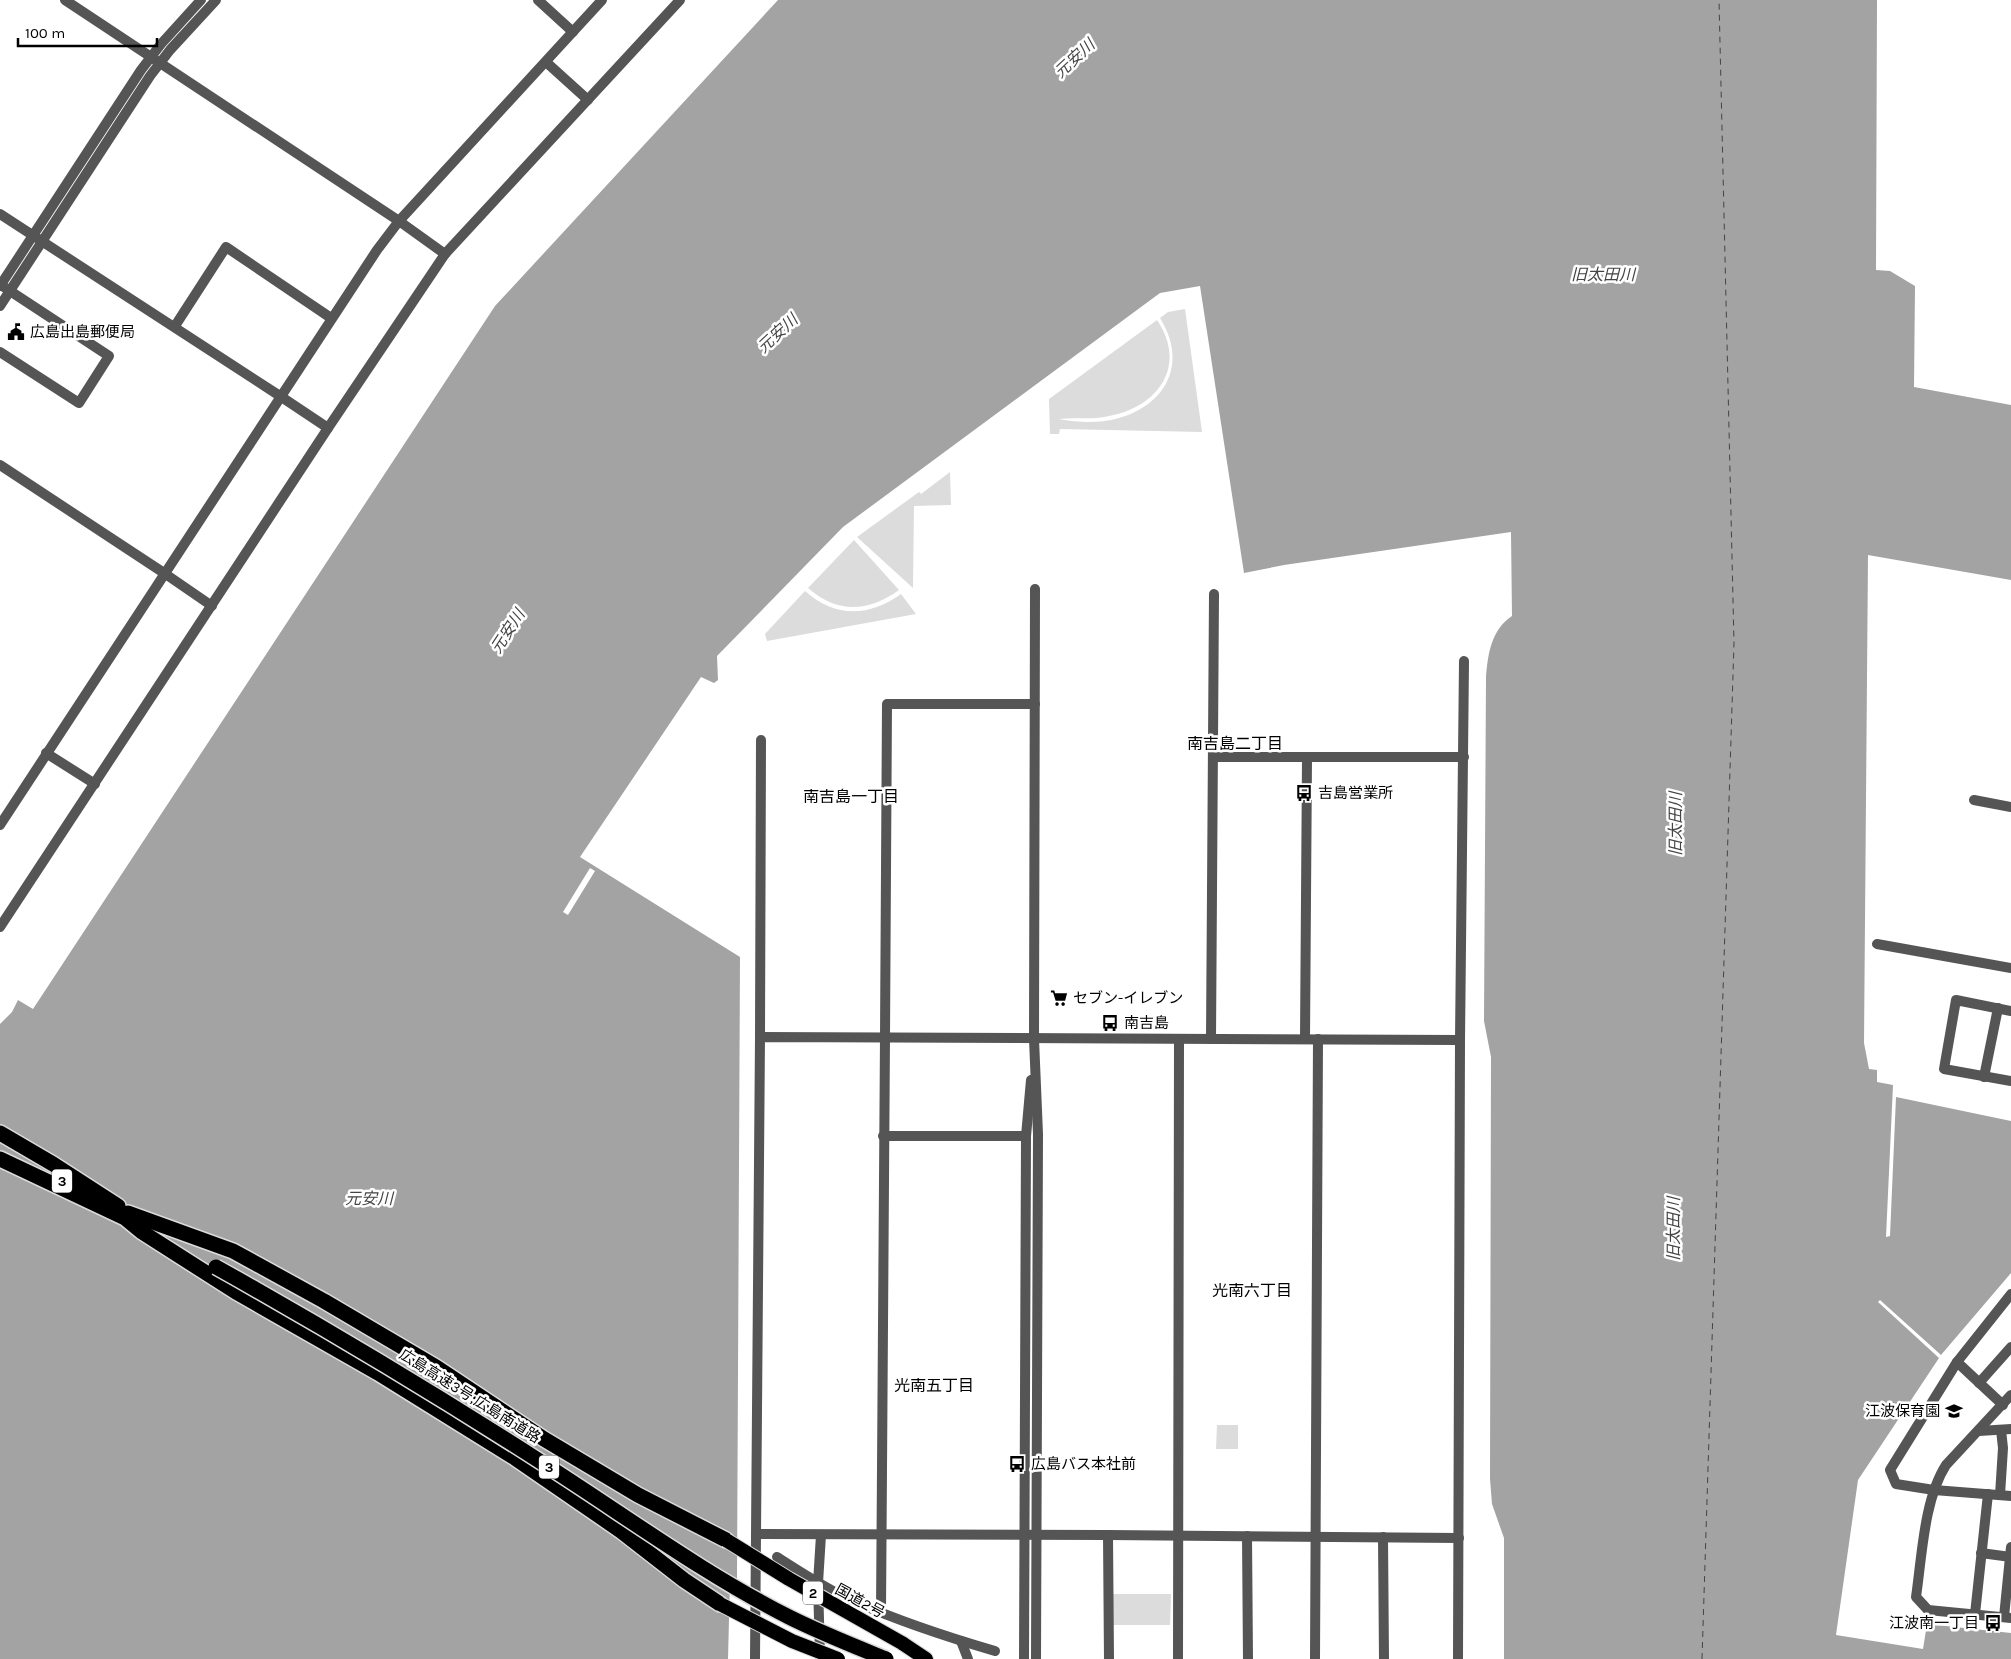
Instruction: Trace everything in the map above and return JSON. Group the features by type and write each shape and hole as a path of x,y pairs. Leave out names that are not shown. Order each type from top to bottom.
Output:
{"highway":[{"path":"0,1128 53,1164"},
{"name":"広島高速3号;広島南道路","path":"0,1133 53,1164 127,1216"},
{"name":"広島高速3号;広島南道路","path":"0,1142 330,1331 450,1404 744,1592 790,1617 886,1659"},
{"path":"0,1160 127,1216 233,1250 436,1367 544,1439 638,1495 726,1540"},
{"path":"127,1216 142,1232 236,1292 378,1373 515,1458 621,1531 684,1580 720,1604 792,1641 838,1659"},
{"name":"国道2号","path":"726,1540 926,1659"}],"street":[{"path":"65,0 446,254"},
{"path":"0,352 79,403 109,356 0,285 155,59 201,0"},
{"path":"0,306 155,59 216,0"},
{"path":"538,0 573,32"},
{"path":"0,824 377,250 399,221 602,0"},
{"path":"0,928 328,428 446,254 680,0"},
{"path":"546,62 588,100"},
{"path":"0,214 175,326 328,428"},
{"path":"175,326 226,248 331,318"},
{"path":"0,466 212,606"},
{"path":"1035,589 1034,1039 1038,1134 1036,1659"},
{"path":"1211,1039 1214,594"},
{"path":"1458,1659 1460,1040 1464,661"},
{"path":"881,1612 880,1535 887,704 1035,704"},
{"path":"755,1659 761,740"},
{"path":"46,753 94,784"},
{"path":"1213,757 1464,757"},
{"path":"1305,1039 1307,758"},
{"path":"1974,800 2011,807"},
{"path":"1877,944 2011,968"},
{"path":"2011,1011 1956,1000 1944,1069 2011,1082"},
{"path":"1984,1077 1998,1008"},
{"path":"760,1037 1460,1040"},
{"path":"1024,1659 1026,1136 1034,1039"},
{"path":"1178,1659 1180,1039"},
{"path":"1315,1659 1318,1039"},
{"path":"883,1136 1026,1136"},
{"path":"2011,1294 1957,1362 1890,1470 1896,1484 1934,1490 2011,1496"},
{"path":"1979,1383 2011,1347"},
{"path":"1957,1362 2003,1405"},
{"path":"1981,1553 2011,1553 2007,1618 1928,1610 1916,1597 1930,1507 1939,1476 1946,1465 2011,1395"},
{"path":"1979,1431 2006,1430 2000,1495"},
{"path":"1974,1614 1988,1494"},
{"path":"757,1534 1459,1538"},
{"path":"820,1535 818,1583 820,1659"},
{"path":"1108,1535 1109,1659"},
{"path":"1247,1536 1248,1659"},
{"path":"1383,1537 1384,1659"},
{"path":"776,1557 818,1583 853,1601 906,1623 995,1651"},
{"path":"961,1641 968,1659"}],"shaded area":[{"path":"1185,309 1202,432 1060,429 1059,434 1050,434 1049,399 1157,320 1166,337 1169,353 1168,368 1163,382 1154,394 1142,404 1109,416 1059,419 1086,422 1111,420 1131,414 1148,404 1161,392 1169,376 1173,359 1170,339 1160,318 1168,312"},
{"path":"950,472 951,505 914,506 913,588 857,537"},
{"path":"854,540 899,590 876,603 853,607 831,602 808,588"},
{"path":"805,591 816,600 828,606 852,611 877,607 901,594 916,614 767,641 765,634"},
{"path":"1217,1425 1238,1425 1238,1449 1216,1449"},
{"path":"1111,1594 1171,1594 1170,1625 1111,1625"}],"water":[{"path":"778,0 1877,0 1876,270 1890,271 1915,286 1914,387 2011,405 2011,580 1868,555 1864,1043 1869,1069 1877,1070 1877,1082 1893,1085 1886,1237 1890,1236 1896,1097 2011,1121 2011,1273 1941,1355 1880,1300 1878,1302 1939,1358 1858,1480 1836,1635 1923,1649 1927,1624 2011,1633 2011,1659 1504,1659 1504,1538 1492,1504 1490,1479 1491,1057 1484,1021 1486,677 1488,660 1495,635 1499,628 1512,616 1511,532 1284,565 1244,573 1200,286 1160,293 843,527 717,656 718,680 714,683 701,677 580,857 740,957 737,1579 730,1580 728,1659 0,1659 0,1024 12,1012 18,1000 33,1009 495,306"}],"pier":[{"path":"590,868 595,871 568,915 563,912"}],"ferry route":[{"path":"1702,1659 1734,643 1719,0"}],"place":[{"name":"広島出島郵便局","path":"16,332"},
{"name":"吉島営業所","path":"1304,793"},
{"name":"セブン-イレブン","path":"1059,998"},
{"name":"南吉島","path":"1110,1023"},
{"name":"江波保育園","path":"1954,1411"},
{"name":"広島バス本社前","path":"1017,1464"},
{"name":"江波南一丁目","path":"1993,1623"}],"district":[{"name":"南吉島二丁目","path":"1235,743"},
{"name":"南吉島一丁目","path":"851,796"},
{"name":"光南六丁目","path":"1252,1290"},
{"name":"光南五丁目","path":"934,1385"}],"water label":[{"name":"元安川","path":"1074,58"},
{"name":"旧太田川","path":"1603,274"},
{"name":"元安川","path":"777,333"},
{"name":"元安川","path":"507,631"},
{"name":"旧太田川","path":"1675,824"},
{"name":"元安川","path":"369,1198"},
{"name":"旧太田川","path":"1673,1229"}]}
